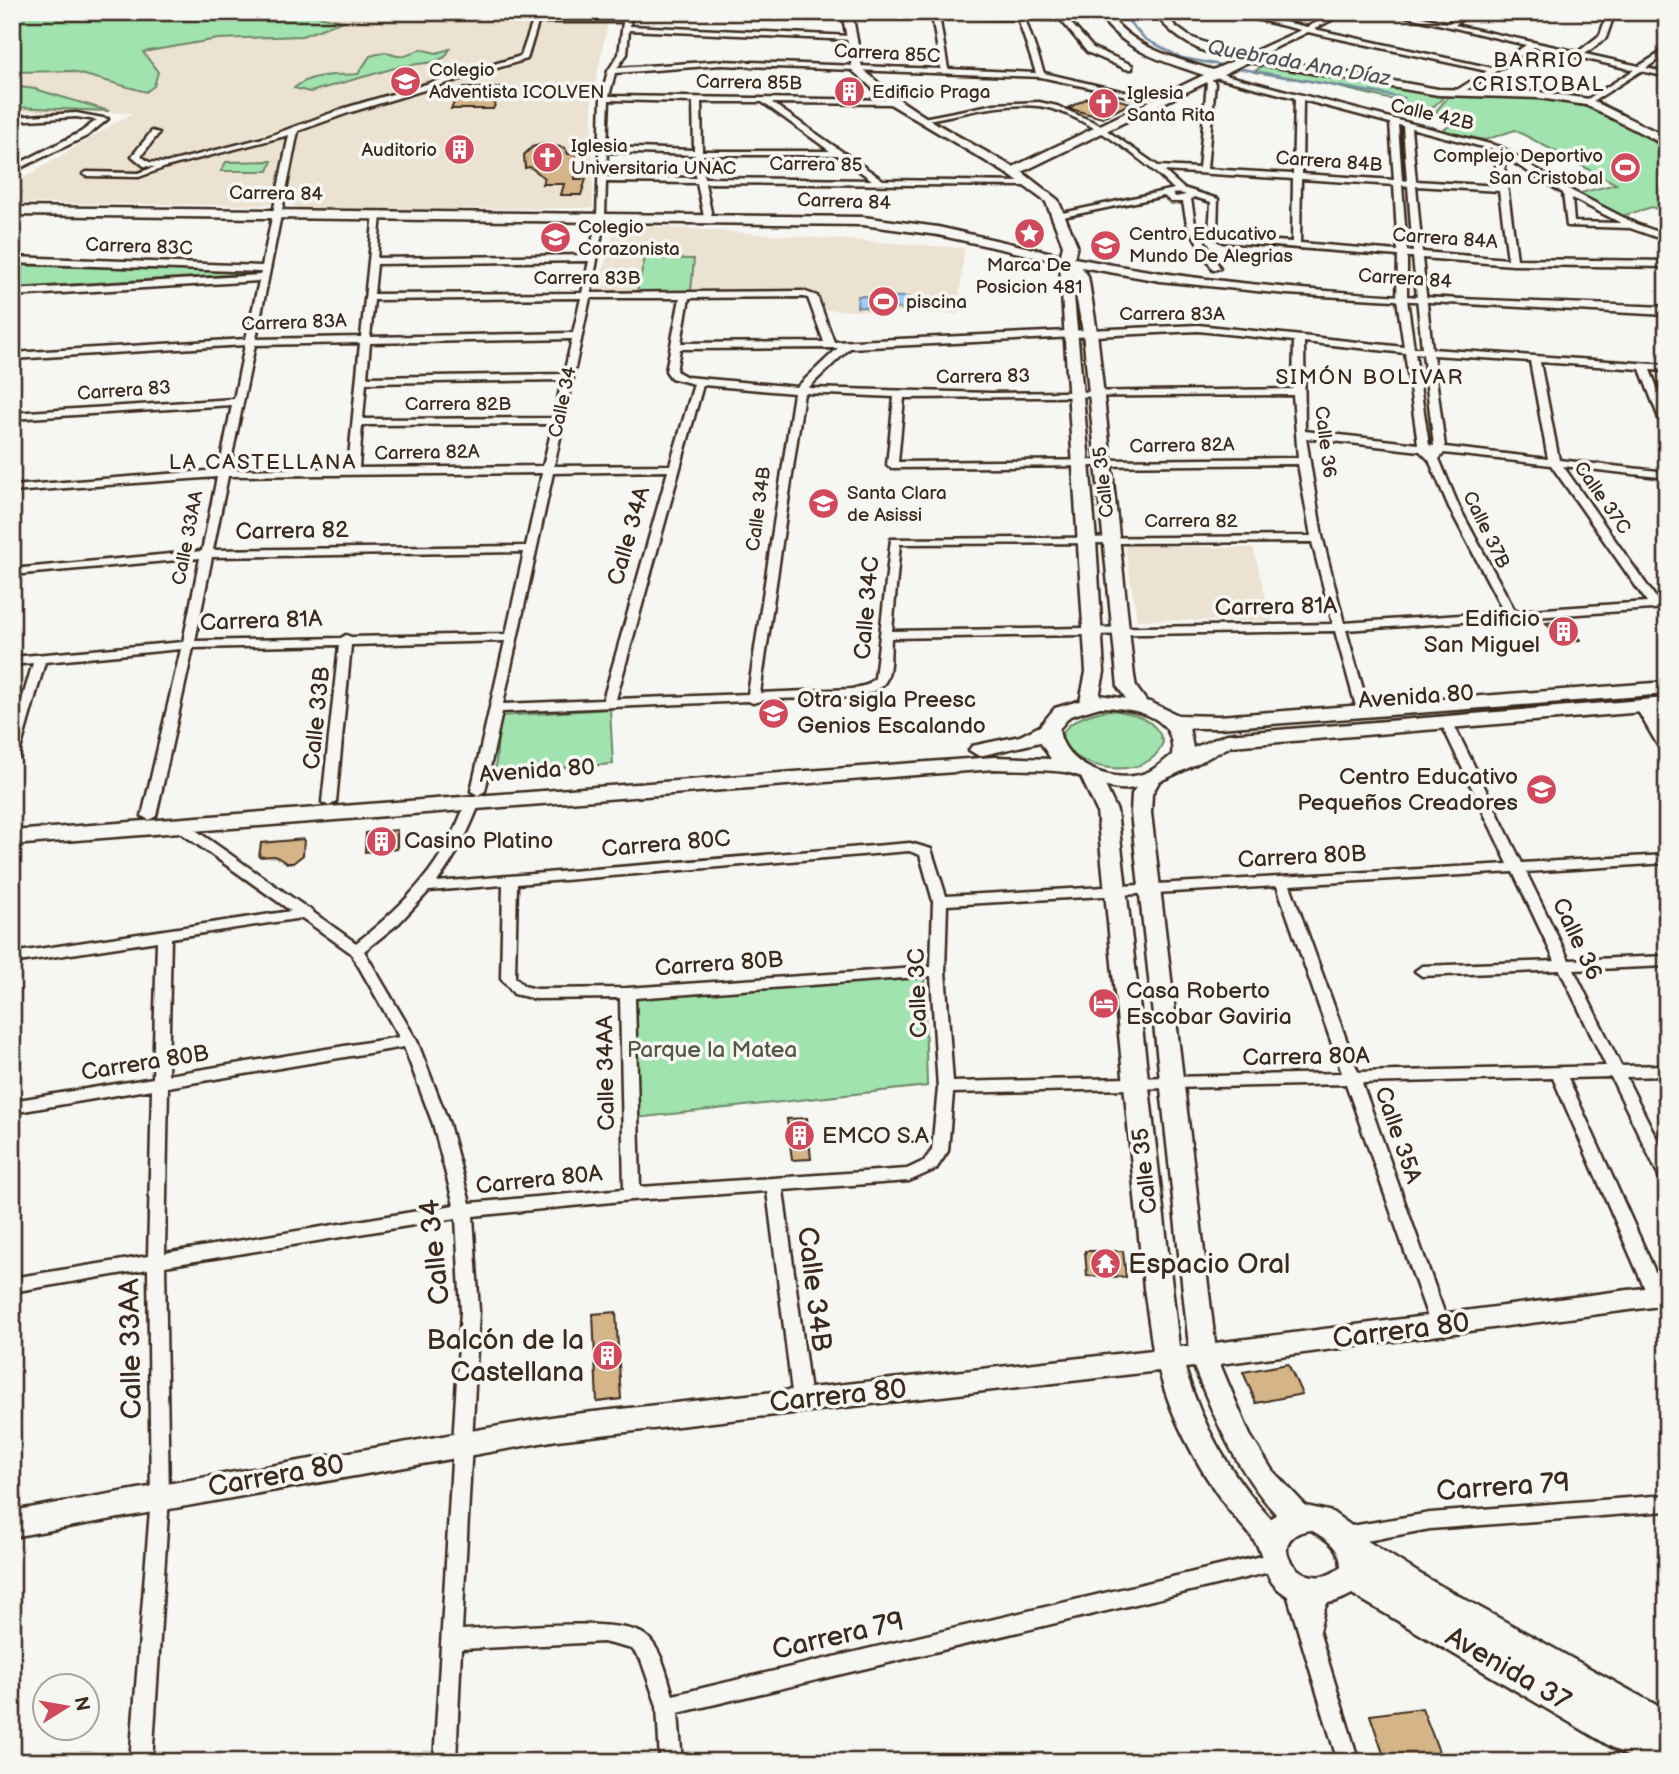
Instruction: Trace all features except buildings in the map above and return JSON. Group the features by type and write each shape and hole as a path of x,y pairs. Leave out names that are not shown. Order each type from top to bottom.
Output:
{"main road":[{"name":"Avenida 80","path":"1173,721 1219,722 1667,688"},
{"path":"1113,701 1140,705 1173,721 1184,737 1185,747 1176,765 1152,778 1132,781 1091,777 1066,766 1054,754 1048,741 1049,729 1057,717 1071,708 1089,702 1113,701"},
{"name":"Avenida 80","path":"1176,765 1227,740 1667,704"},
{"name":"Avenida 80","path":"12,838 179,825 991,749 1026,741 1049,729"},
{"name":"Avenida 80","path":"12,827 329,802 475,796 994,763 1066,766"}],"street":[{"path":"847,12 857,69"},
{"path":"893,12 1020,14 1063,18 1104,16 1119,35 1137,46 1213,74"},
{"path":"1159,12 1171,28 1186,39 1240,61 1438,92 1539,95 1589,102 1667,142"},
{"path":"1229,12 1492,70"},
{"path":"1013,172 1344,12"},
{"path":"1391,12 1667,75"},
{"path":"1450,25 1467,12"},
{"path":"1580,54 1603,36 1612,12"},
{"path":"935,13 945,73"},
{"path":"1020,14 1041,75"},
{"path":"1063,18 1090,50 1129,67"},
{"path":"87,174 139,175 153,172 166,165 270,139 348,110 524,57 535,22 627,20 852,38"},
{"name":"Calle 34","path":"445,1762 470,1311 464,1210 441,1124 409,1041 356,950 395,919 427,887 460,838 475,796 497,708 594,258 600,216 605,98 612,71 623,54 627,20"},
{"path":"1460,93 1532,44"},
{"path":"1589,102 1667,51"},
{"name":"Carrera 85C","path":"612,71 721,63 1041,75 1159,100"},
{"name":"Calle 35","path":"857,69 894,102 1030,184 1052,200 1061,216 1070,245 1065,271 1088,540 1095,672 1089,702"},
{"path":"1203,171 1213,74"},
{"name":"Calle 42B","path":"1213,74 1498,149 1567,192 1633,226 1667,238"},
{"name":"Carrera 85B","path":"605,98 894,102"},
{"path":"697,98 697,153 708,217"},
{"path":"1296,245 1299,98"},
{"path":"761,99 883,184"},
{"path":"922,119 1041,104 1057,108 1139,154 1189,197 1191,224 1216,268"},
{"path":"12,119 76,115 104,119 84,134 12,170"},
{"path":"1394,123 1402,299 1424,449"},
{"name":"Calle 37B","path":"1407,126 1437,455 1454,507 1511,614"},
{"name":"Calle 33AA","path":"149,816 188,645 294,131"},
{"path":"155,133 136,156 147,164 166,165"},
{"path":"270,139 292,145"},
{"path":"603,149 697,153 838,153"},
{"path":"1498,149 1513,262"},
{"name":"Carrera 84B","path":"1155,168 1502,189"},
{"name":"Carrera 85","path":"601,179 1030,184"},
{"path":"1061,216 1180,190"},
{"path":"1567,192 1570,223 1633,226"},
{"path":"1166,193 1174,200 1189,197"},
{"name":"Carrera 84A","path":"1189,197 1213,200 1216,204 1213,234 1221,239 1513,262 1667,264"},
{"name":"Carrera 84","path":"12,211 708,217 904,223 1161,278 1421,301 1667,312"},
{"path":"353,471 377,215"},
{"path":"374,261 594,258"},
{"name":"Carrera 83C","path":"12,260 264,273"},
{"name":"Calle 35","path":"1068,260 1081,276 1090,332 1101,464 1127,687 1140,705"},
{"path":"12,293 264,273"},
{"name":"Carrera 83B","path":"370,297 803,294 812,296 817,303 830,345"},
{"path":"675,346 685,295"},
{"name":"Carrera 83A","path":"675,346 847,345 1090,332 1214,329 1299,341 1667,368"},
{"name":"Carrera 83A","path":"12,356 250,342 577,336"},
{"name":"Calle 36","path":"1299,341 1298,392 1304,461 1319,539 1363,710"},
{"path":"799,391 847,345"},
{"name":"Carrera 83","path":"675,346 671,373 678,378 799,391 899,396 1298,392"},
{"name":"Calle 37C","path":"1535,360 1554,461 1661,604"},
{"path":"1644,367 1667,426"},
{"path":"362,380 569,377"},
{"name":"Calle 34A","path":"608,704 699,382"},
{"name":"Calle 34B","path":"753,699 799,391"},
{"name":"Carrera 82A","path":"899,396 892,465 1304,461"},
{"name":"Carrera 83","path":"12,416 238,402"},
{"name":"Carrera 82B","path":"358,422 559,421"},
{"path":"1300,434 1424,449 1437,455 1554,461 1667,475"},
{"name":"Carrera 82A","path":"12,489 223,473 675,468"},
{"name":"Carrera 82","path":"895,541 1319,539"},
{"name":"Calle 34C","path":"753,699 852,693 871,688 881,679 895,541"},
{"name":"Carrera 82","path":"12,572 206,554 531,549"},
{"name":"Carrera 81A","path":"886,635 1340,627 1661,604"},
{"name":"Carrera 81A","path":"12,661 188,645 512,637"},
{"name":"Calle 33B","path":"329,802 346,639"},
{"path":"12,757 40,659"},
{"path":"497,708 753,699"},
{"path":"1644,706 1667,745"},
{"name":"Calle 36","path":"1446,721 1613,1072 1667,1176"},
{"name":"Calle 35","path":"1091,777 1107,811 1157,1288 1168,1359 1189,1413 1223,1477 1273,1551"},
{"name":"Calle 35","path":"1152,778 1142,794 1141,813 1203,1355 1216,1394 1238,1441 1262,1479 1299,1518"},
{"path":"179,825 356,950"},
{"name":"Carrera 80C","path":"427,887 910,847"},
{"name":"Calle 3C","path":"910,847 926,852 940,901 938,971 946,1088 940,1151"},
{"name":"Carrera 80B","path":"940,901 1667,859"},
{"name":"Carrera 80B","path":"510,880 508,978 519,990 536,994 627,993 938,971"},
{"name":"Calle 35A","path":"1282,881 1440,1326"},
{"path":"12,958 307,913"},
{"name":"Calle 33AA","path":"141,1762 160,1497 156,1261 164,935"},
{"path":"1422,971 1667,961"},
{"name":"Calle 34AA","path":"627,993 632,1194"},
{"name":"Carrera 80B","path":"12,1107 409,1041"},
{"name":"Carrera 80A","path":"946,1088 1667,1070"},
{"path":"1558,1073 1662,1296"},
{"name":"Carrera 80A","path":"12,1285 464,1210 632,1194 909,1175 930,1166 940,1151"},
{"name":"Calle 34B","path":"774,1184 802,1400"},
{"name":"Carrera 80","path":"12,1524 557,1428 1203,1355 1662,1296"},
{"name":"Carrera 79","path":"1349,1553 1430,1521 1667,1503"},
{"path":"1294,1584 1323,1591 1343,1584 1349,1553 1324,1521 1299,1518 1277,1529 1273,1551 1294,1584 1349,1762"},
{"name":"Carrera 79","path":"667,1706 1273,1551"},
{"name":"Avenida 37","path":"1349,1553 1420,1589 1667,1728"},
{"name":"Avenida 37","path":"1349,1553 1667,1762"},
{"path":"1308,1635 1314,1609 1323,1591"},
{"path":"452,1640 603,1633 627,1636 638,1641 649,1655 667,1706 670,1762"}],"shaded area":[{"path":"201,12 610,12 592,100 593,208 299,210 289,202 262,205 12,203 12,185 132,113 12,111 12,61"},
{"name":"Colegio Corazonista","path":"616,224 964,248 958,314 824,310 818,293 597,292"},
{"path":"1125,545 1253,548 1272,621 1137,620"}],"green space":[{"path":"12,12 298,12 343,21 302,36 218,39 143,52 158,72 154,86 146,92 70,71 12,72"},
{"path":"420,49 436,53 450,49 445,57 434,62 402,66 310,92 294,88 317,77 358,74 370,56 386,52 403,56"},
{"path":"1263,65 1445,96 1431,109 1321,83 1254,72"},
{"path":"12,86 35,89 109,111 12,107"},
{"name":"Complejo Deportivo San Cristobal","path":"1449,96 1549,100 1588,108 1622,121 1667,150 1667,213 1652,207 1619,217 1576,194 1616,184 1515,130 1485,140 1441,131 1455,123 1451,121 1455,119 1435,112"},
{"path":"272,161 268,171 221,171 226,162"},
{"path":"645,258 694,259 691,291 637,291"},
{"path":"12,265 240,272 245,274 12,288"},
{"path":"610,709 613,764 495,772 500,716"},
{"path":"1111,710 1143,718 1155,727 1163,742 1158,753 1138,766 1113,768 1089,763 1067,749 1063,740 1064,732 1070,725 1078,719"},
{"name":"Parque la Matea","path":"924,975 927,1086 636,1118 632,996"}],"water":[{"name":"piscina","path":"858,296 909,297 908,309 857,307"}],"waterway":[{"name":"Quebrada Ana Díaz","path":"1120,12 1145,39 1182,58 1404,98"}],"place":[{"name":"Colegio Adventista ICOLVEN","path":"406,81"},
{"name":"Edificio Praga","path":"849,92"},
{"name":"Iglesia Santa Rita","path":"1104,104"},
{"name":"Auditorio","path":"460,150"},
{"name":"Iglesia Universitaria UNAC","path":"548,157"},
{"name":"Complejo Deportivo San Cristobal","path":"1626,167"},
{"name":"Marca De Posicion 481","path":"1029,234"},
{"name":"Colegio Corazonista","path":"555,238"},
{"name":"Centro Educativo Mundo De Alegrias","path":"1106,245"},
{"name":"piscina","path":"883,302"},
{"name":"Santa Clara de Asissi","path":"824,504"},
{"name":"Edificio San Miguel","path":"1563,632"},
{"name":"Otra sigla Preesc Genios Escalando","path":"774,713"},
{"name":"Centro Educativo Pequeños Creadores","path":"1541,790"},
{"name":"Casino Platino","path":"381,841"},
{"name":"Casa Roberto Escobar Gaviria","path":"1103,1004"},
{"name":"EMCO S.A","path":"799,1136"},
{"name":"Espacio Oral","path":"1105,1264"},
{"name":"Balcón de la Castellana","path":"607,1356"}],"district":[{"name":"BARRIO CRISTOBAL","path":"1539,72"},
{"name":"SIMÓN BOLIVAR","path":"1370,377"},
{"name":"LA CASTELLANA","path":"263,462"}]}
